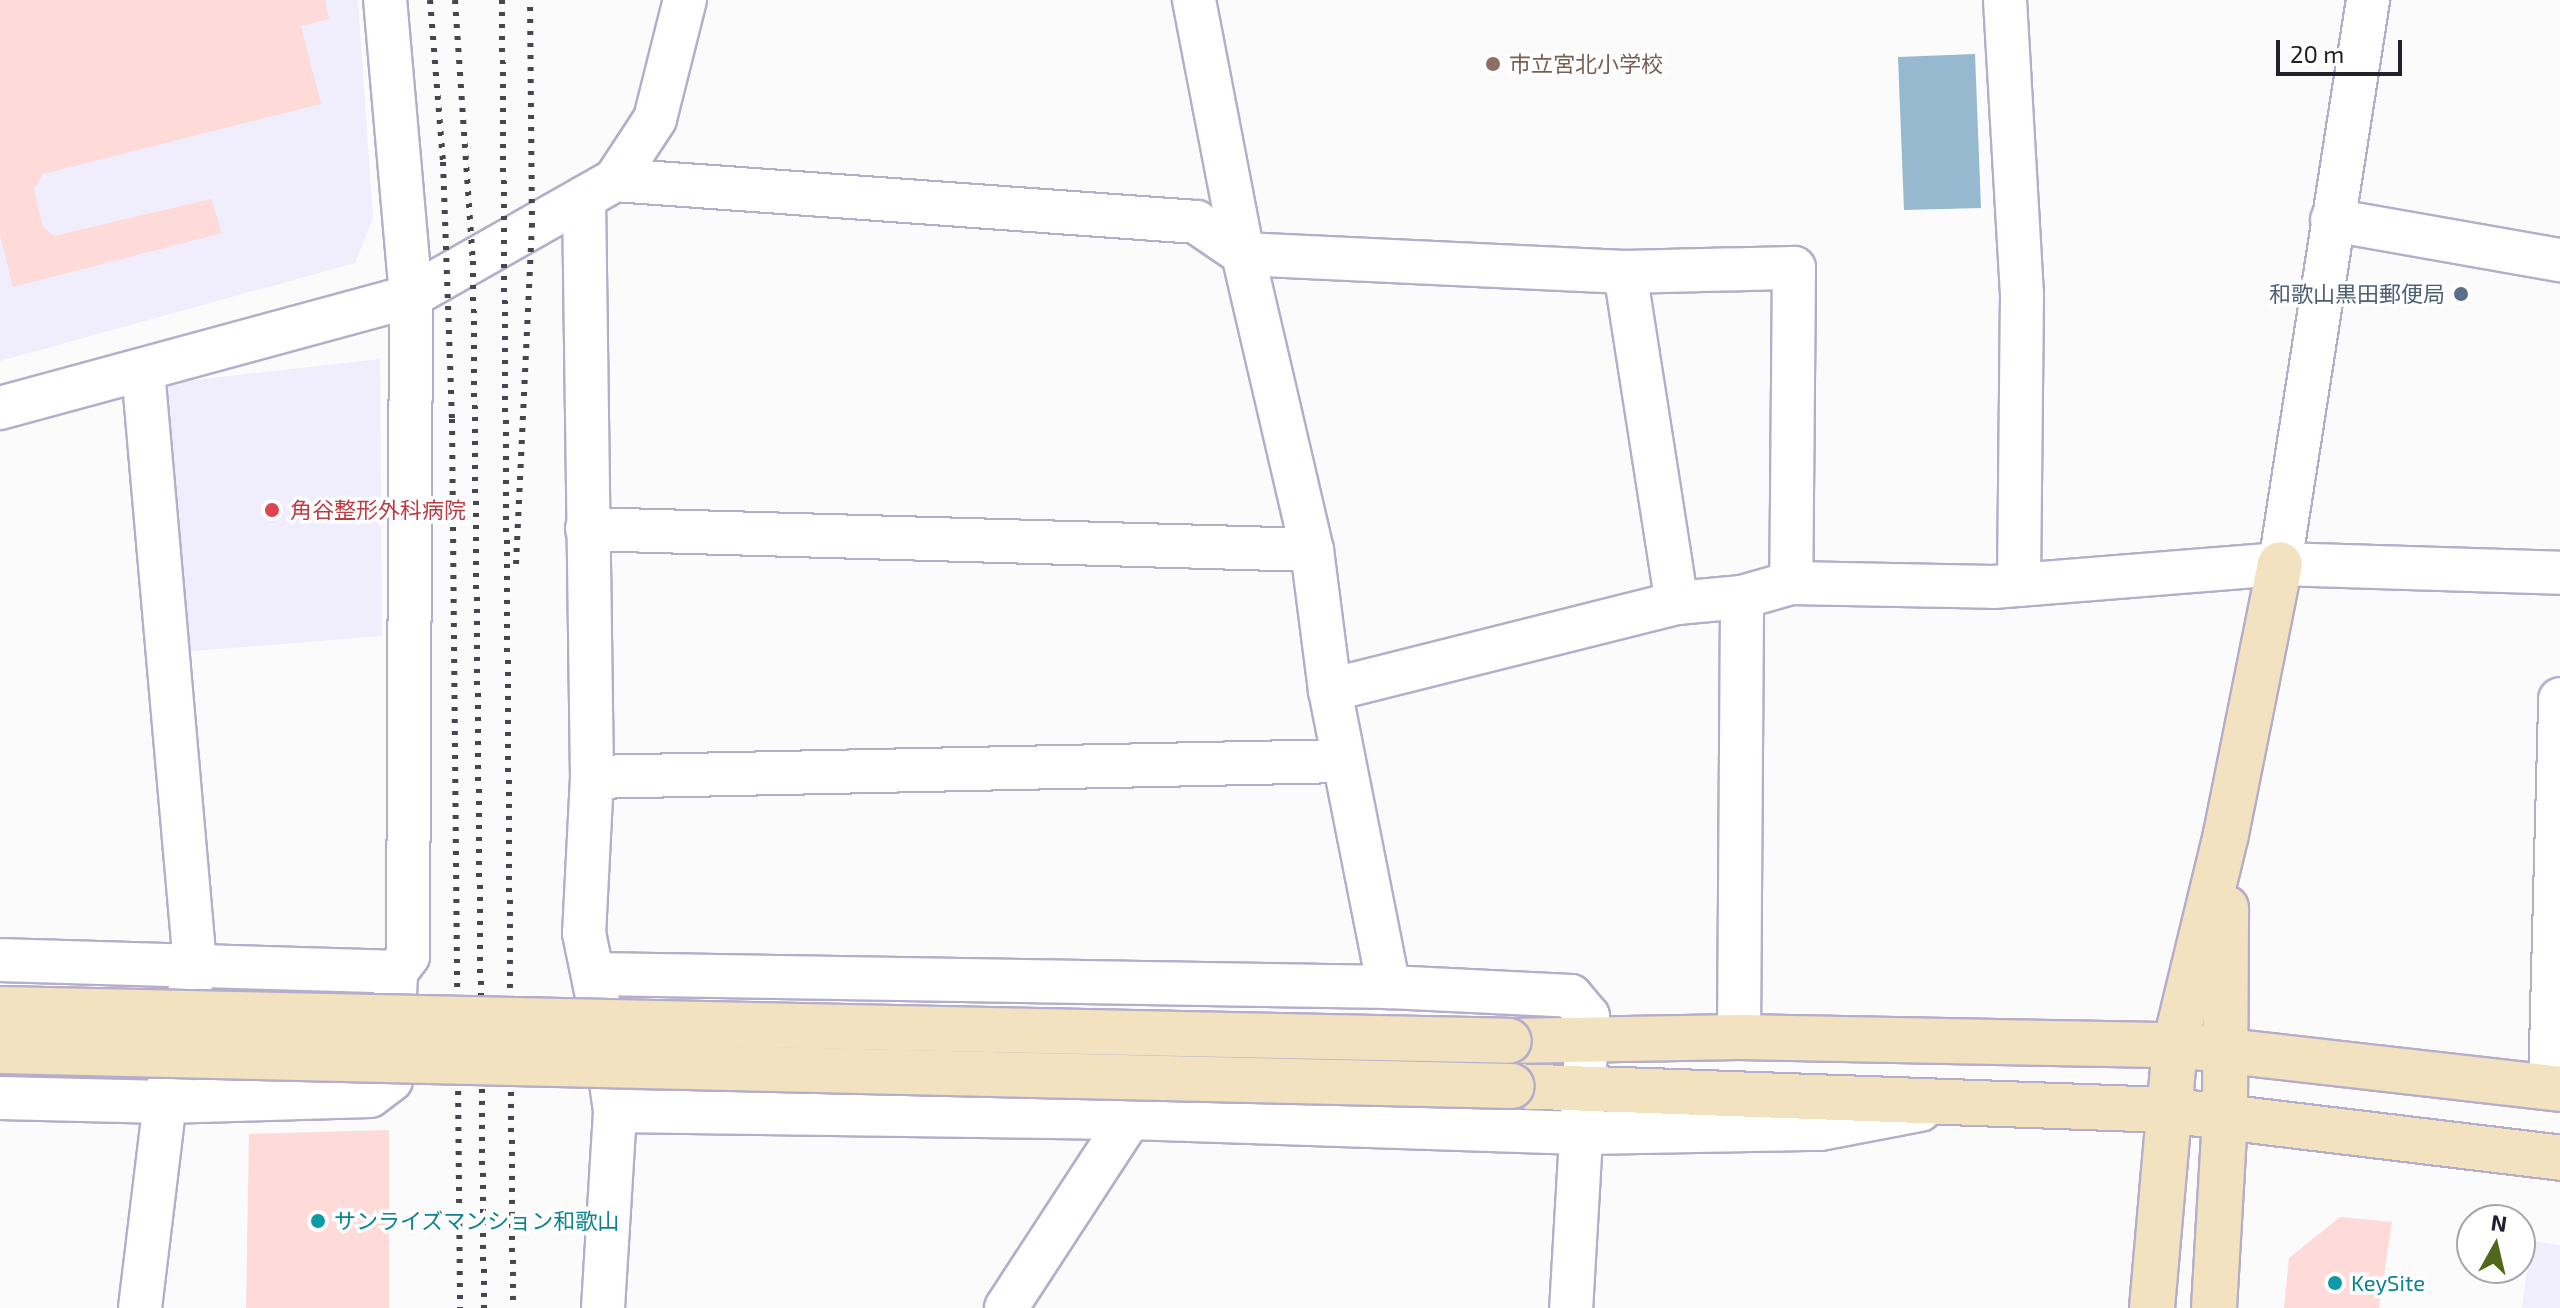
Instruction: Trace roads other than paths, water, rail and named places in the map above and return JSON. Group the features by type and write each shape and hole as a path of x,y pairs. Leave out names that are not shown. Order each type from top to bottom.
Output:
{"street":[{"path":"0,1098 165,1102 370,1096 391,1080 396,972 408,956 411,296 385,0"},
{"path":"0,408 411,296 600,189 655,119 685,0"},
{"path":"1194,0 1243,254 1312,550 1330,690 1389,987"},
{"path":"2005,0 2022,295 2019,585"},
{"path":"2152,1308 2166,1110 2175,1045 2226,834 2280,564 2368,0"},
{"path":"600,189 1196,222 1243,254 1625,272 1794,268 1791,583"},
{"path":"600,189 587,529 592,777 584,933 594,974 615,1111 603,1308"},
{"path":"2332,220 2560,260"},
{"path":"1625,272 1677,603"},
{"path":"140,1308 165,1102 195,965 143,371"},
{"path":"587,529 1312,550"},
{"path":"1330,690 1677,603 1742,597 1791,583 2019,585 2280,564 2560,573"},
{"path":"1739,1037 1742,597"},
{"path":"0,1009 1509,1041 1739,1037 2175,1045 2555,1089 2560,699"},
{"path":"592,777 1343,761"},
{"path":"2214,1308 2225,1115 2226,834"},
{"path":"0,960 396,972"},
{"path":"594,974 1389,987 1571,996 1588,1016 1571,1308"},
{"path":"0,1051 1512,1086 2166,1110 2560,1158"},
{"path":"615,1111 1130,1118 1580,1133 1821,1129 1950,1104"},
{"path":"1006,1308 1130,1118"}],"water":[{"path":"1975,54 1981,208 1904,210 1898,57"}],"railway":[{"path":"430,0 443,162 452,419 460,1308"},
{"path":"455,0 473,261 484,1308"},
{"path":"502,0 513,1308"},
{"path":"516,564 532,227 530,0"}],"place":[{"name":"市立宮北小学校","path":"1493,64"},
{"name":"和歌山黒田郵便局","path":"2461,294"},
{"name":"角谷整形外科病院","path":"272,510"},
{"name":"サンライズマンション和歌山","path":"318,1221"},
{"name":"KeySite","path":"2335,1283"}]}
